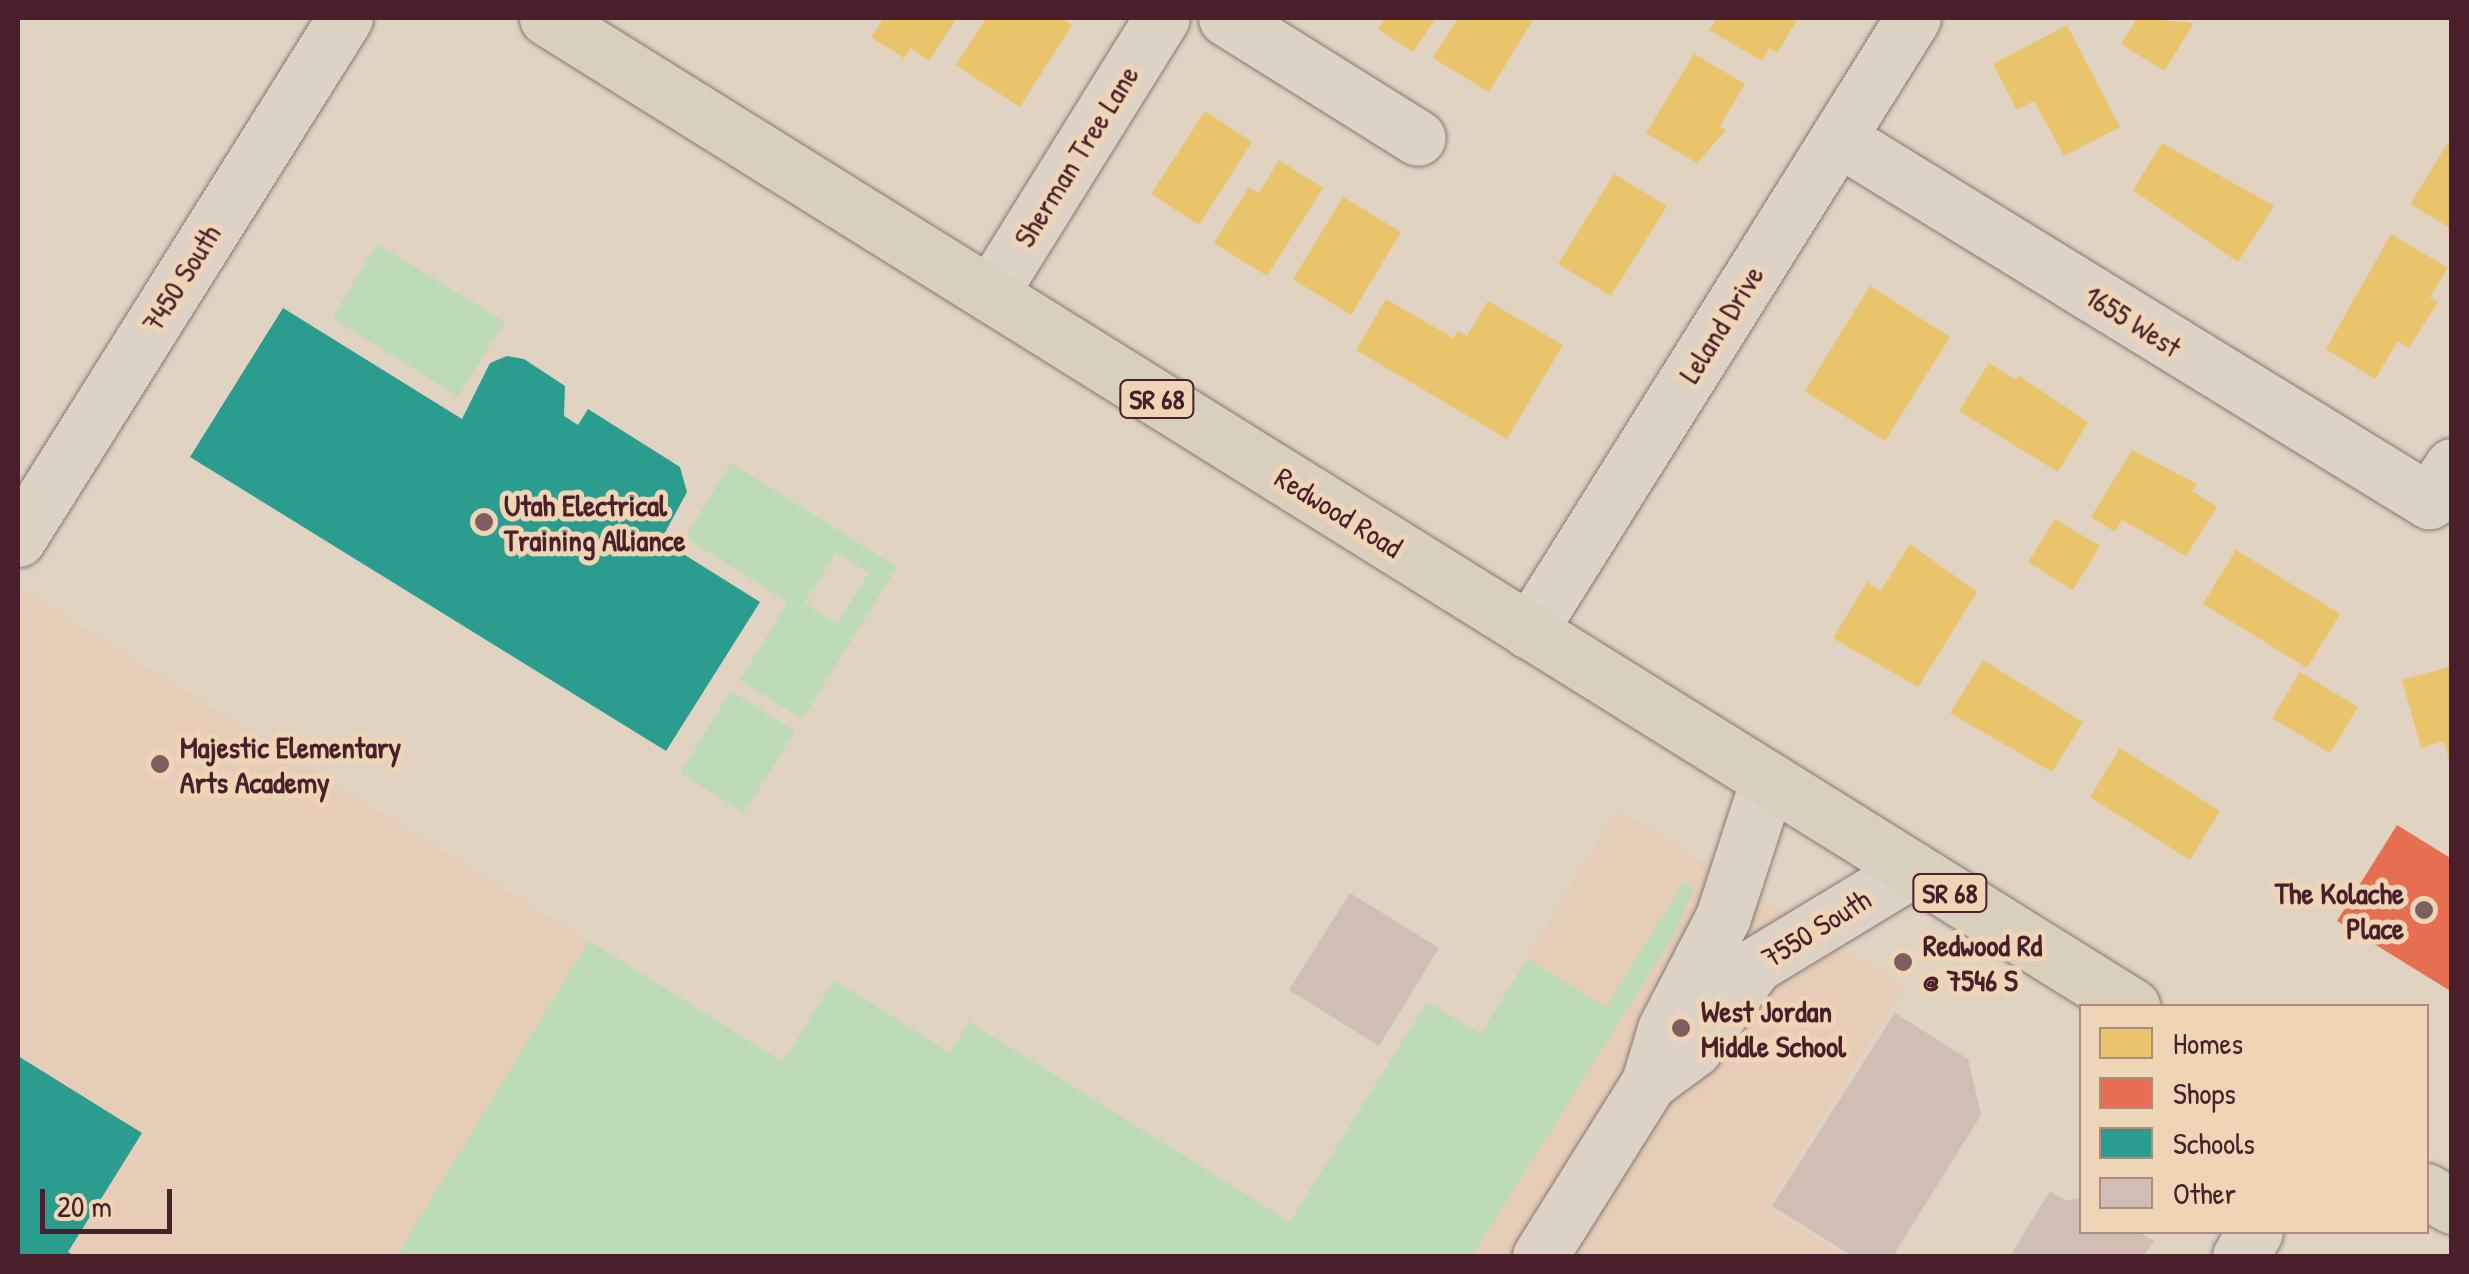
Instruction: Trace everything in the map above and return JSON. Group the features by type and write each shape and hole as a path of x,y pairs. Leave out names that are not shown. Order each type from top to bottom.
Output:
{"main road":[{"name":"Redwood Road","path":"547,18 2129,1004"},
{"path":"2429,1193 2452,1206"}],"street":[{"name":"7450 South","path":"18,538 345,18"},
{"name":"Sherman Tree Lane","path":"990,294 1162,18"},
{"path":"1226,18 1418,138"},
{"name":"Leland Drive","path":"1529,630 1913,18"},
{"name":"1655 West","path":"1838,138 2440,484"},
{"name":"7550 South","path":"1540,1256 1649,1082 1665,1029 1723,917 1768,780"},
{"name":"7550 South","path":"1649,1082 1694,1049 1755,964 1912,870"},
{"path":"2240,1256 2255,1234"}],"shaded area":[{"path":"18,587 782,1062 834,980 950,1053 969,1022 1290,1222 1427,1002 1481,1034 1617,809 1904,986 1766,1208 1845,1256 18,1256"}],"green space":[{"path":"377,244 505,322 458,396 332,318"},
{"path":"731,463 897,567 802,719 740,680 788,602 685,537","holes":["836,553 869,573 837,624 804,603"]},
{"path":"731,691 795,731 744,813 680,773"},
{"name":"West Jordan Middle School","path":"1684,881 1694,889 1674,935 1472,1256 396,1256 589,941 783,1062 834,980 950,1053 969,1022 1290,1222 1427,1002 1481,1034 1527,959 1606,1007"}],"building: Homes":[{"path":"884,18 957,18 929,61 911,48 904,58 871,37"},
{"path":"986,18 1061,18 1072,25 1020,107 956,65"},
{"path":"1386,18 1436,18 1413,52 1378,29"},
{"path":"1458,18 1534,18 1489,92 1433,58"},
{"path":"1717,18 1798,18 1777,53 1769,48 1762,61 1709,30"},
{"path":"2137,18 2194,23 2164,71 2121,44"},
{"path":"2067,25 2120,127 2064,156 2034,101 2017,110 1993,64"},
{"path":"1694,54 1745,84 1720,126 1726,130 1697,163 1646,133"},
{"path":"1205,111 1252,142 1199,225 1151,194"},
{"path":"2452,136 2452,229 2410,204"},
{"path":"2162,143 2274,206 2238,262 2133,190"},
{"path":"1279,160 1323,188 1267,276 1214,243 1249,187 1259,193"},
{"path":"1614,174 1667,206 1611,296 1558,264"},
{"path":"1343,197 1401,232 1351,315 1293,279"},
{"path":"2391,234 2448,268 2430,297 2438,302 2409,348 2398,341 2375,379 2326,349"},
{"path":"1870,286 1950,337 1885,441 1805,391"},
{"path":"1386,299 1453,338 1458,331 1467,336 1488,301 1563,345 1507,439 1356,350"},
{"path":"1989,363 2016,380 2018,375 2088,422 2058,472 1959,411"},
{"path":"2132,450 2197,484 2192,491 2217,507 2186,556 2122,520 2115,532 2091,517"},
{"path":"2055,519 2100,546 2073,590 2028,562"},
{"path":"1910,544 1977,592 1918,687 1833,638 1867,582 1881,591"},
{"path":"2236,550 2340,614 2307,668 2203,604"},
{"path":"1983,660 2083,722 2052,772 1950,713"},
{"path":"2452,666 2450,765 2444,741 2421,748 2402,680"},
{"path":"2300,672 2358,707 2330,753 2272,718"},
{"path":"2120,748 2220,811 2190,860 2090,797"}],"building: Shops":[{"path":"2397,825 2452,859 2452,992 2337,921"}],"building: Schools":[{"name":"Utah Electrical Training Alliance","path":"283,308 462,419 490,363 507,356 524,359 565,386 564,416 578,425 588,409 680,467 687,492 661,540 760,602 666,751 190,457"},
{"path":"18,1056 142,1133 68,1252 75,1256 18,1256"}],"building: Other":[{"path":"1350,893 1439,948 1379,1046 1289,990"},
{"path":"1895,1013 1968,1059 1981,1115 1893,1256 1852,1256 1772,1206"},
{"path":"2050,1191 2067,1201 2079,1198 2079,1234 2142,1234 2154,1241 2144,1256 2010,1256"}],"place":[{"name":"Utah Electrical Training Alliance","path":"484,522"},
{"name":"Majestic Elementary Arts Academy","path":"160,764"},
{"name":"The Kolache Place","path":"2424,910"},
{"name":"Redwood Rd @ 7546 S","path":"1903,962"},
{"name":"West Jordan Middle School","path":"1681,1028"}]}
